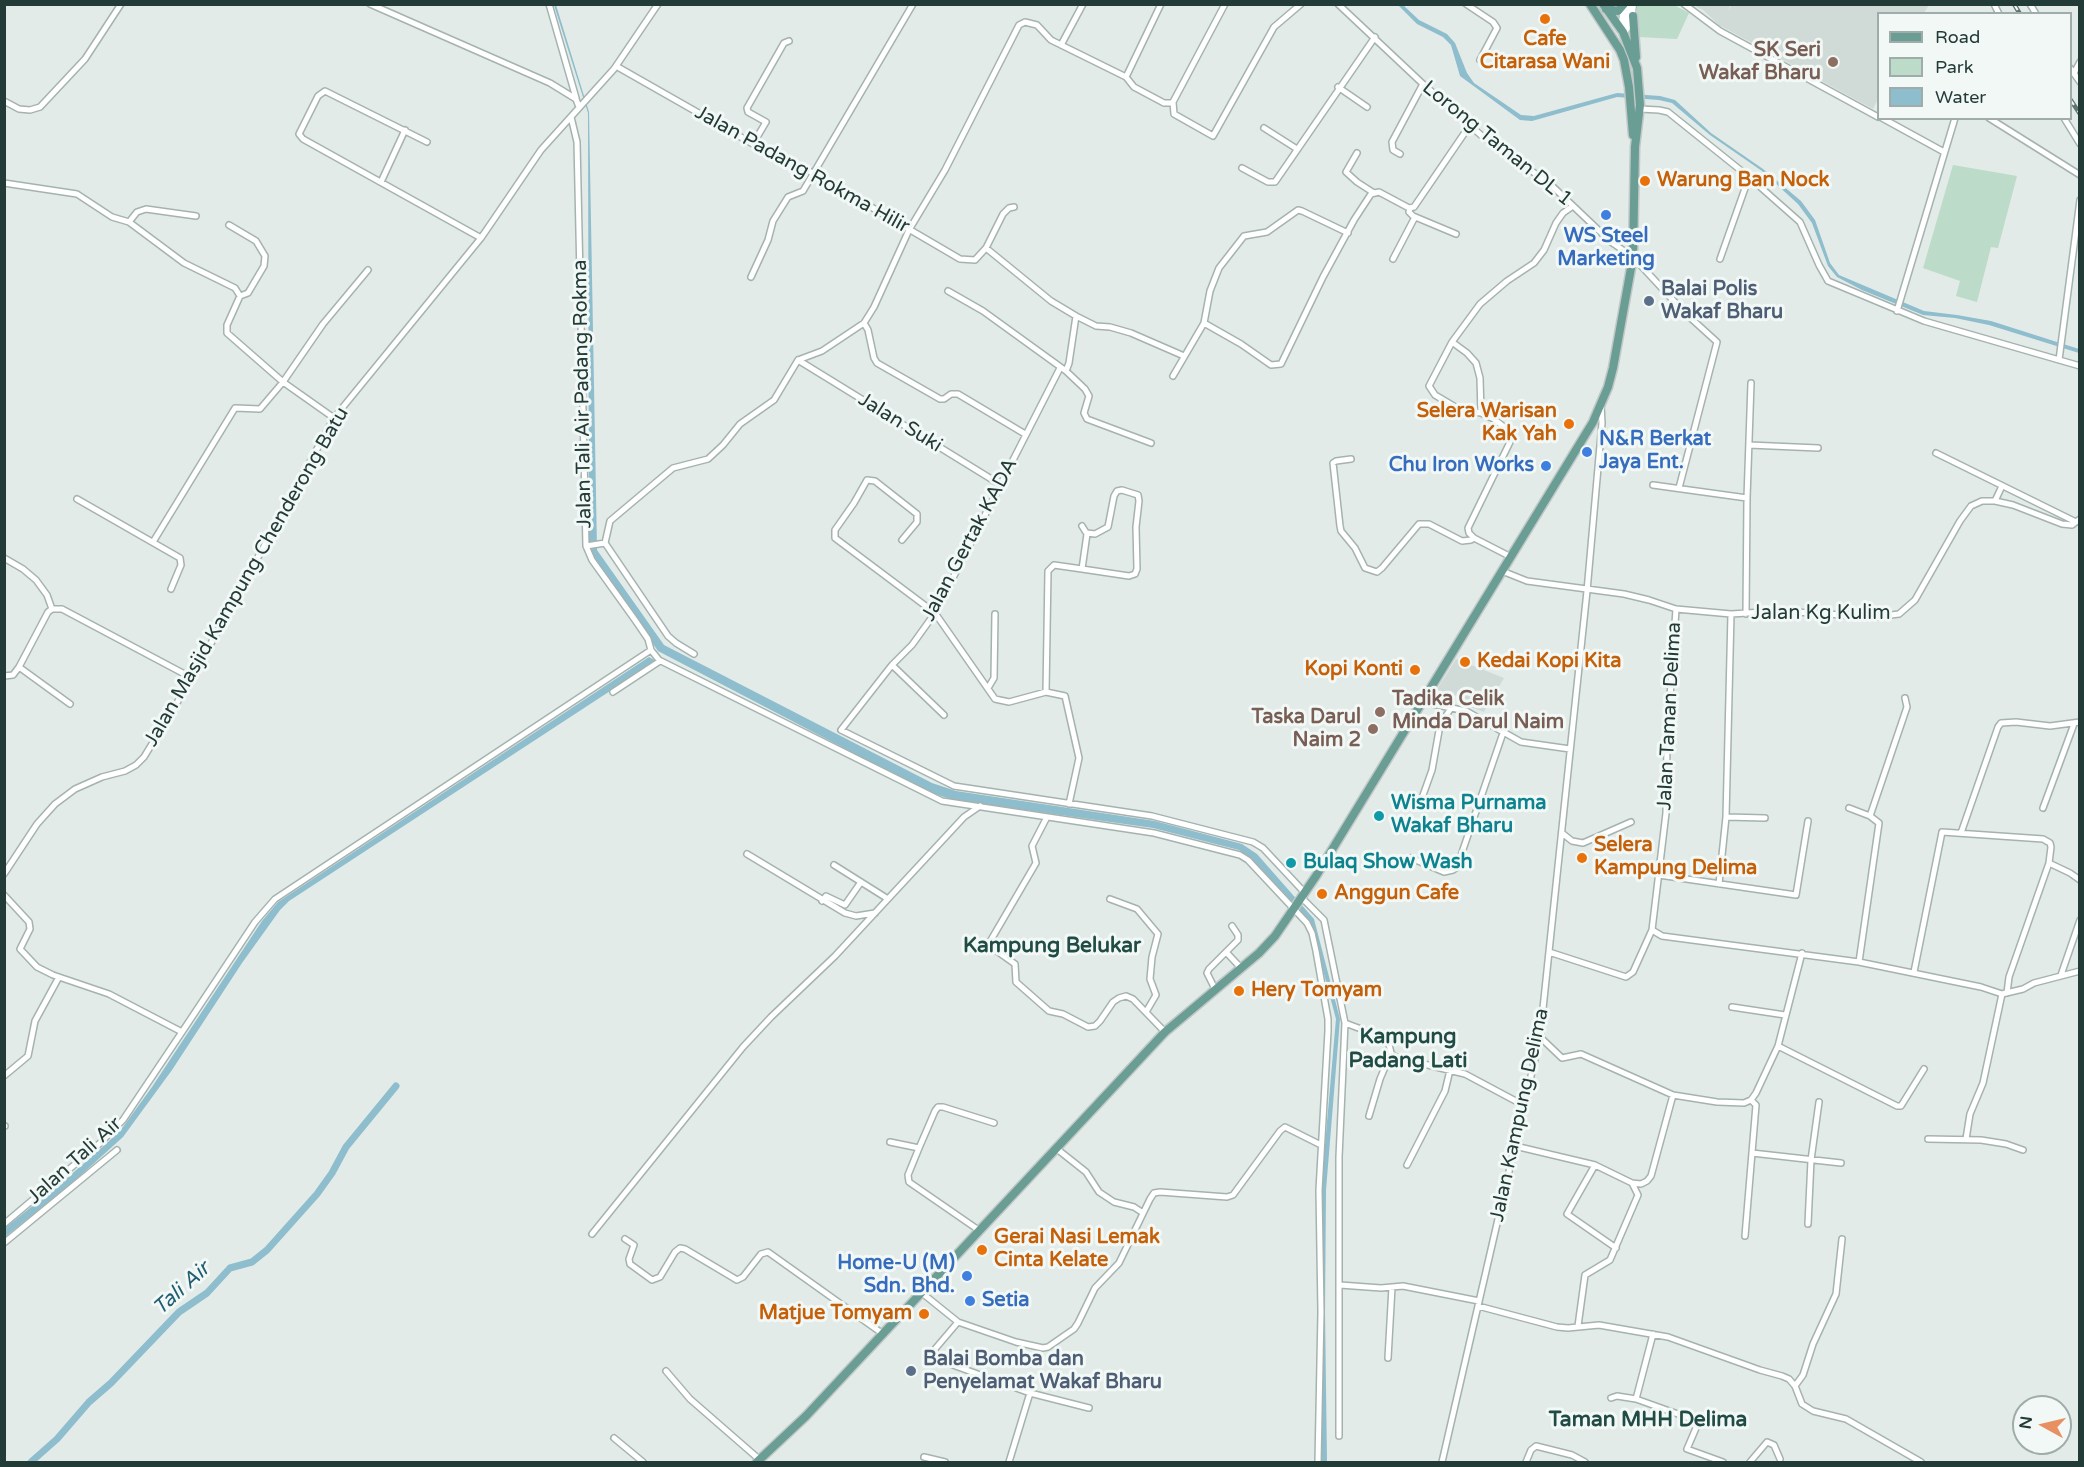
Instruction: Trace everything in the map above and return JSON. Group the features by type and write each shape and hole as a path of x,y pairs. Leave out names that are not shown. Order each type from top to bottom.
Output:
{"main road":[{"path":"1590,4 1620,50 1627,70 1635,147"},
{"path":"1604,7 1618,11 1625,4"},
{"path":"1604,7 1620,30 1637,68"},
{"path":"758,1461 806,1416 1165,1032 1275,936 1303,896 1512,557 1601,405 1613,368 1633,257 1635,147 1640,109 1640,86 1632,16"},
{"path":"1600,19 1620,30"},
{"path":"1620,30 1620,50"}],"street":[{"path":"4,101 19,109 30,110 40,107 85,59 121,4"},
{"path":"370,4 549,83 576,99"},
{"path":"549,4 579,107"},
{"name":"Jalan Masjid Kampung Chenderong Batu","path":"4,874 37,824 55,804 75,789 102,777 125,771 144,757 192,678 334,418 481,238 541,150 616,66 658,4"},
{"path":"751,277 768,240 773,222 788,197 803,191 913,4"},
{"path":"1061,45 1083,4"},
{"path":"1126,77 1161,4"},
{"path":"1225,4 1173,102 1174,114 1213,136 1274,27 1301,4"},
{"name":"Lorong Taman DL 1","path":"1338,4 1470,125 1494,145 1550,184 1611,242 1633,257 1684,312 1717,342 1680,488"},
{"path":"1466,4 1496,24 1496,31 1480,60"},
{"path":"1620,30 1625,4"},
{"path":"1620,30 1630,22 1632,4"},
{"path":"1684,4 1720,31 1877,116"},
{"path":"694,654 668,636 605,543 610,521 673,468 708,459 740,424 774,400 798,360 822,351 864,323 874,307 909,230 945,170 1020,25 1025,22 1037,25 1046,36 1126,77 1134,87 1164,103 1173,102"},
{"path":"1242,168 1272,184 1338,87 1375,38"},
{"path":"753,144 766,122 748,112 747,108 784,43 789,41"},
{"path":"2079,62 2072,70 2079,82"},
{"name":"Jalan Padang Rokma Hilir","path":"616,66 753,144 813,173 960,258 975,260 986,248"},
{"path":"1400,154 1393,150 1392,142 1424,84"},
{"path":"1338,87 1367,107"},
{"path":"427,142 325,91 318,96 300,130 300,137 303,140 481,238"},
{"path":"1640,109 1668,112 1749,177 1800,222 1828,281 1924,321 2079,366"},
{"name":"Jalan Tali Air Padang Rokma","path":"571,117 577,142 587,546 592,560 648,639 651,651 660,661"},
{"path":"1884,120 1944,152"},
{"path":"1898,309 1955,120"},
{"path":"1992,120 2079,175"},
{"path":"2065,120 2079,144"},
{"path":"1410,208 1416,205 1470,125"},
{"path":"1264,128 1297,149"},
{"path":"381,182 405,130"},
{"path":"1358,153 1346,172 1374,193 1379,192 1410,208"},
{"path":"1720,259 1749,177"},
{"path":"4,183 77,194 112,217 129,222 184,263 236,288 240,296"},
{"path":"1204,323 1241,344 1271,365 1281,364 1323,277 1374,193"},
{"path":"2060,360 2079,200"},
{"path":"1512,557 1474,538 1469,533 1469,522 1511,437 1506,428 1494,419 1481,413 1462,411 1430,391 1430,381 1452,342 1480,304 1507,281 1534,263 1544,250 1556,223 1563,213 1573,206"},
{"path":"1014,207 1009,208 1003,214 986,248 1051,301 1076,316 1096,326 1131,333 1184,356"},
{"path":"1410,208 1409,212 1415,217 1456,234"},
{"path":"129,222 137,212 146,209 196,216"},
{"path":"1173,376 1204,323 1214,279 1219,268 1244,236 1267,232 1298,210 1348,233"},
{"path":"1393,259 1415,217"},
{"path":"229,225 256,241 265,256 264,266 248,293 240,296 227,325 227,333 283,382 334,418"},
{"path":"153,542 235,408 260,408 283,382 322,324 368,270"},
{"path":"948,291 983,311 1063,369 1088,393 1084,413 1087,419 1151,443"},
{"name":"Jalan Gertak KADA","path":"1069,804 954,786 842,729 892,665 912,645 935,613 1025,434 1063,369 1069,363 1076,316"},
{"path":"864,323 868,330 874,358 878,363 940,399 951,394 958,394 1025,434"},
{"path":"1452,342 1476,363 1480,378 1481,413"},
{"name":"Jalan Suki","path":"798,360 1001,485"},
{"path":"1746,614 1751,383"},
{"name":"Jalan Kampung Delima","path":"1442,1462 1540,1037 1587,591 1602,423 1601,405"},
{"path":"1749,446 1818,448"},
{"path":"1936,453 2078,521"},
{"path":"1351,459 1333,463 1340,526 1365,568 1377,572 1382,568 1419,524 1429,524 1462,541 1474,538"},
{"path":"902,540 917,522 917,514 874,481 867,480 835,530 835,538 935,613 995,699 1009,702 1047,692 1062,694 1066,698 1079,757 1069,804 1152,816 1253,842 1263,848 1324,920 1345,1023 1339,1157 1339,1436"},
{"path":"1653,484 1747,498"},
{"path":"2002,486 1995,501 2013,504 2062,524 2072,525 2078,521"},
{"path":"1047,692 1048,571 1054,565 1129,576 1135,574 1137,569 1138,495 1122,490 1116,491 1113,496 1108,527 1095,534 1087,533"},
{"path":"77,499 180,558 181,565 171,589"},
{"name":"Jalan Kg Kulim","path":"1502,571 1527,581 1587,591 1624,594 1676,609 1731,614 1779,610 1875,617 1899,614 1916,600 1960,521 1971,506 1982,501 1995,501"},
{"path":"1082,526 1087,533 1082,569"},
{"path":"587,546 605,543"},
{"path":"4,558 36,580 47,595 52,609"},
{"path":"4,676 13,675 48,612 60,608 192,678"},
{"name":"Jalan Taman Delima","path":"1549,952 1629,976 1652,930 1666,813 1667,742 1676,609"},
{"path":"988,688 994,678 995,614"},
{"path":"1719,884 1726,817 1731,614"},
{"name":"Jalan Tali Air","path":"4,1224 99,1144 123,1120 255,922 275,899 651,651"},
{"path":"613,692 660,661 942,801 1154,833 1240,855 1248,860 1295,908 1312,933 1328,1019 1319,1190 1321,1312 1318,1462"},
{"path":"892,665 944,715"},
{"path":"18,667 70,704"},
{"path":"1870,816 1907,707 1905,698"},
{"path":"1423,702 1466,711 1503,733 1532,745 1570,749"},
{"path":"1422,798 1432,770 1440,725 1451,708"},
{"path":"1961,833 2001,723 2016,722 2050,726 2077,723 2043,808"},
{"path":"1411,858 1444,872 1457,867 1503,733"},
{"path":"592,1234 743,1047 835,956 964,817 980,806"},
{"path":"1849,808 1870,816 1879,823 1859,962"},
{"path":"988,945 1036,862 1032,846 1047,817"},
{"path":"1726,817 1765,818"},
{"path":"1659,875 1797,894 1808,821"},
{"path":"1562,833 1572,841 1583,843 1631,822"},
{"path":"1914,972 1942,832 2047,841 2051,848 2049,863 2009,977 1983,1083 1970,1114 1966,1139"},
{"path":"747,854 845,913 856,916 875,913"},
{"path":"2049,863 2079,880"},
{"path":"834,865 888,898"},
{"path":"822,901 826,896 844,905 861,882"},
{"path":"4,895 30,925 21,951 38,967 109,994 182,1032"},
{"path":"1110,899 1136,908 1157,932 1150,979 1156,995 1146,1012"},
{"path":"2061,975 2079,920"},
{"path":"1215,989 1206,973 1238,938 1232,926"},
{"path":"1652,930 1662,936 1859,962 2005,993 2079,970"},
{"path":"994,950 1015,964 1016,982 1049,1011 1070,1017 1088,1027 1095,1026 1113,1002 1126,996 1132,999 1165,1032"},
{"path":"1226,952 1241,968"},
{"path":"1540,1037 1562,1058 1581,1054 1673,1095 1717,1102 1744,1103 1751,1100 1778,1046 1802,953"},
{"path":"4,1076 28,1056 35,1022 59,976"},
{"path":"1732,1007 1785,1015"},
{"path":"1345,1023 1388,1040 1391,1053 1380,1079 1369,1116"},
{"path":"1778,1046 1897,1106 1901,1106 1924,1069"},
{"path":"1391,1053 1398,1058 1465,1074 1525,1106"},
{"path":"1407,1165 1444,1091 1450,1070"},
{"path":"1515,1146 1595,1165 1632,1183 1641,1184 1651,1176 1673,1095"},
{"path":"1745,1236 1756,1105 1751,1100"},
{"path":"1808,1224 1811,1160 1819,1102"},
{"path":"980,1231 909,1182 908,1175 934,1111 938,1107 993,1123"},
{"path":"922,1293 958,1322 1026,1345 1043,1348 1054,1345 1074,1329 1095,1288 1119,1264 1143,1213 1157,1192 1227,1197 1233,1195 1286,1126 1321,1145"},
{"path":"1928,1139 1966,1139 2006,1144 2023,1150"},
{"path":"890,1142 919,1148"},
{"path":"1057,1149 1086,1172 1100,1192 1114,1202 1134,1207 1143,1213"},
{"name":"Jalan Tali Air","path":"4,1243 117,1150"},
{"path":"1752,1153 1840,1163"},
{"path":"1595,1165 1567,1214 1616,1248"},
{"path":"1578,1326 1585,1275 1609,1261 1616,1248 1638,1198 1632,1183"},
{"path":"625,1239 634,1245 629,1259 630,1264 652,1280 660,1277 675,1252 680,1248 736,1280 743,1277 761,1254 771,1253 883,1334"},
{"path":"1795,1386 1803,1375 1813,1344 1836,1294 1842,1239"},
{"path":"1340,1285 1381,1288 1403,1286 1479,1304 1557,1327 1599,1325 1679,1340 1789,1379 1795,1386 1802,1404 1813,1410 1846,1419 1921,1462"},
{"path":"1388,1358 1392,1287"},
{"path":"958,1322 934,1352 942,1362 1030,1393 1089,1408"},
{"path":"1636,1399 1653,1334"},
{"path":"666,1371 690,1399 758,1461"},
{"path":"1009,1462 1030,1393"},
{"path":"1611,1398 1617,1396 1636,1399 1689,1418 1694,1422 1696,1428 1687,1449 1723,1462"},
{"path":"614,1438 643,1462"},
{"path":"1750,1462 1767,1442 1774,1445 1780,1459"},
{"path":"1526,1462 1531,1450 1536,1446 1572,1455 1585,1462"},
{"path":"924,1457 945,1462"}],"shaded area":[{"name":"SK Seri Wakaf Bharu","path":"1732,4 1929,5 1925,12 1877,12 1877,101 1873,109 1719,25 1703,10 1693,5 1731,5 1727,12"},
{"path":"1456,659 1504,678 1484,712 1460,703 1457,696 1436,691"}],"green space":[{"path":"1636,5 1674,5 1689,13 1677,39 1639,37"},
{"path":"1953,165 2017,176 1998,248 1991,247 1977,302 1956,296 1960,281 1923,268"}],"water":[{"path":"554,5 556,5 589,112 597,550 664,645 932,783 956,791 1155,821 1242,844 1257,854 1314,919 1340,1019 1326,1190 1327,1462 1321,1462 1321,1191 1336,1019 1311,925 1251,859 1239,850 1153,828 954,800 928,792 658,651 589,553 588,113"},
{"path":"1398,5 1403,5 1419,20 1447,34 1455,43 1467,73 1474,83 1521,115 1534,116 1617,93 1660,96 1675,100 1711,133 1763,169 1801,201 1815,220 1830,263 1839,275 1924,311 1991,321 2079,349 2079,353 1989,325 1955,318 1923,315 1837,277 1828,266 1812,223 1798,204 1762,171 1710,135 1672,103 1617,97 1532,121 1520,120 1460,76 1451,45 1443,37 1417,24"},
{"path":"649,657 656,661 289,901 242,963 172,1070 123,1137 71,1184 5,1237 5,1228 66,1179 123,1127 262,921 278,902"}],"waterway":[{"name":"Tali Air","path":"31,1462 57,1439 89,1402 111,1383 179,1312 207,1293 230,1268 252,1262 267,1250 317,1194 346,1147 396,1086"}],"railway":[{"path":"2014,4 2019,12"},
{"path":"2072,102 2080,114"}],"place":[{"name":"Cafe Citarasa Wani","path":"1545,19"},
{"name":"SK Seri Wakaf Bharu","path":"1833,62"},
{"name":"Warung Ban Nock","path":"1645,181"},
{"name":"WS Steel Marketing","path":"1606,215"},
{"name":"Balai Polis Wakaf Bharu","path":"1649,301"},
{"name":"Selera Warisan Kak Yah","path":"1569,424"},
{"name":"N&R Berkat Jaya Ent.","path":"1587,452"},
{"name":"Chu Iron Works","path":"1546,466"},
{"name":"Kedai Kopi Kita","path":"1465,662"},
{"name":"Kopi Konti","path":"1415,670"},
{"name":"Tadika Celik Minda Darul Naim","path":"1380,712"},
{"name":"Taska Darul Naim 2","path":"1373,729"},
{"name":"Wisma Purnama Wakaf Bharu","path":"1379,816"},
{"name":"Selera Kampung Delima","path":"1582,858"},
{"name":"Bulaq Show Wash","path":"1291,863"},
{"name":"Anggun Cafe","path":"1322,894"},
{"name":"Hery Tomyam","path":"1239,991"},
{"name":"Gerai Nasi Lemak Cinta Kelate","path":"982,1250"},
{"name":"Home-U (M) Sdn. Bhd.","path":"967,1276"},
{"name":"Setia","path":"970,1301"},
{"name":"Matjue Tomyam","path":"924,1314"},
{"name":"Balai Bomba dan Penyelamat Wakaf Bharu","path":"911,1371"}],"district":[{"name":"Kampung Belukar","path":"1052,946"},
{"name":"Kampung Padang Lati","path":"1408,1049"},
{"name":"Taman MHH Delima","path":"1648,1420"}]}
